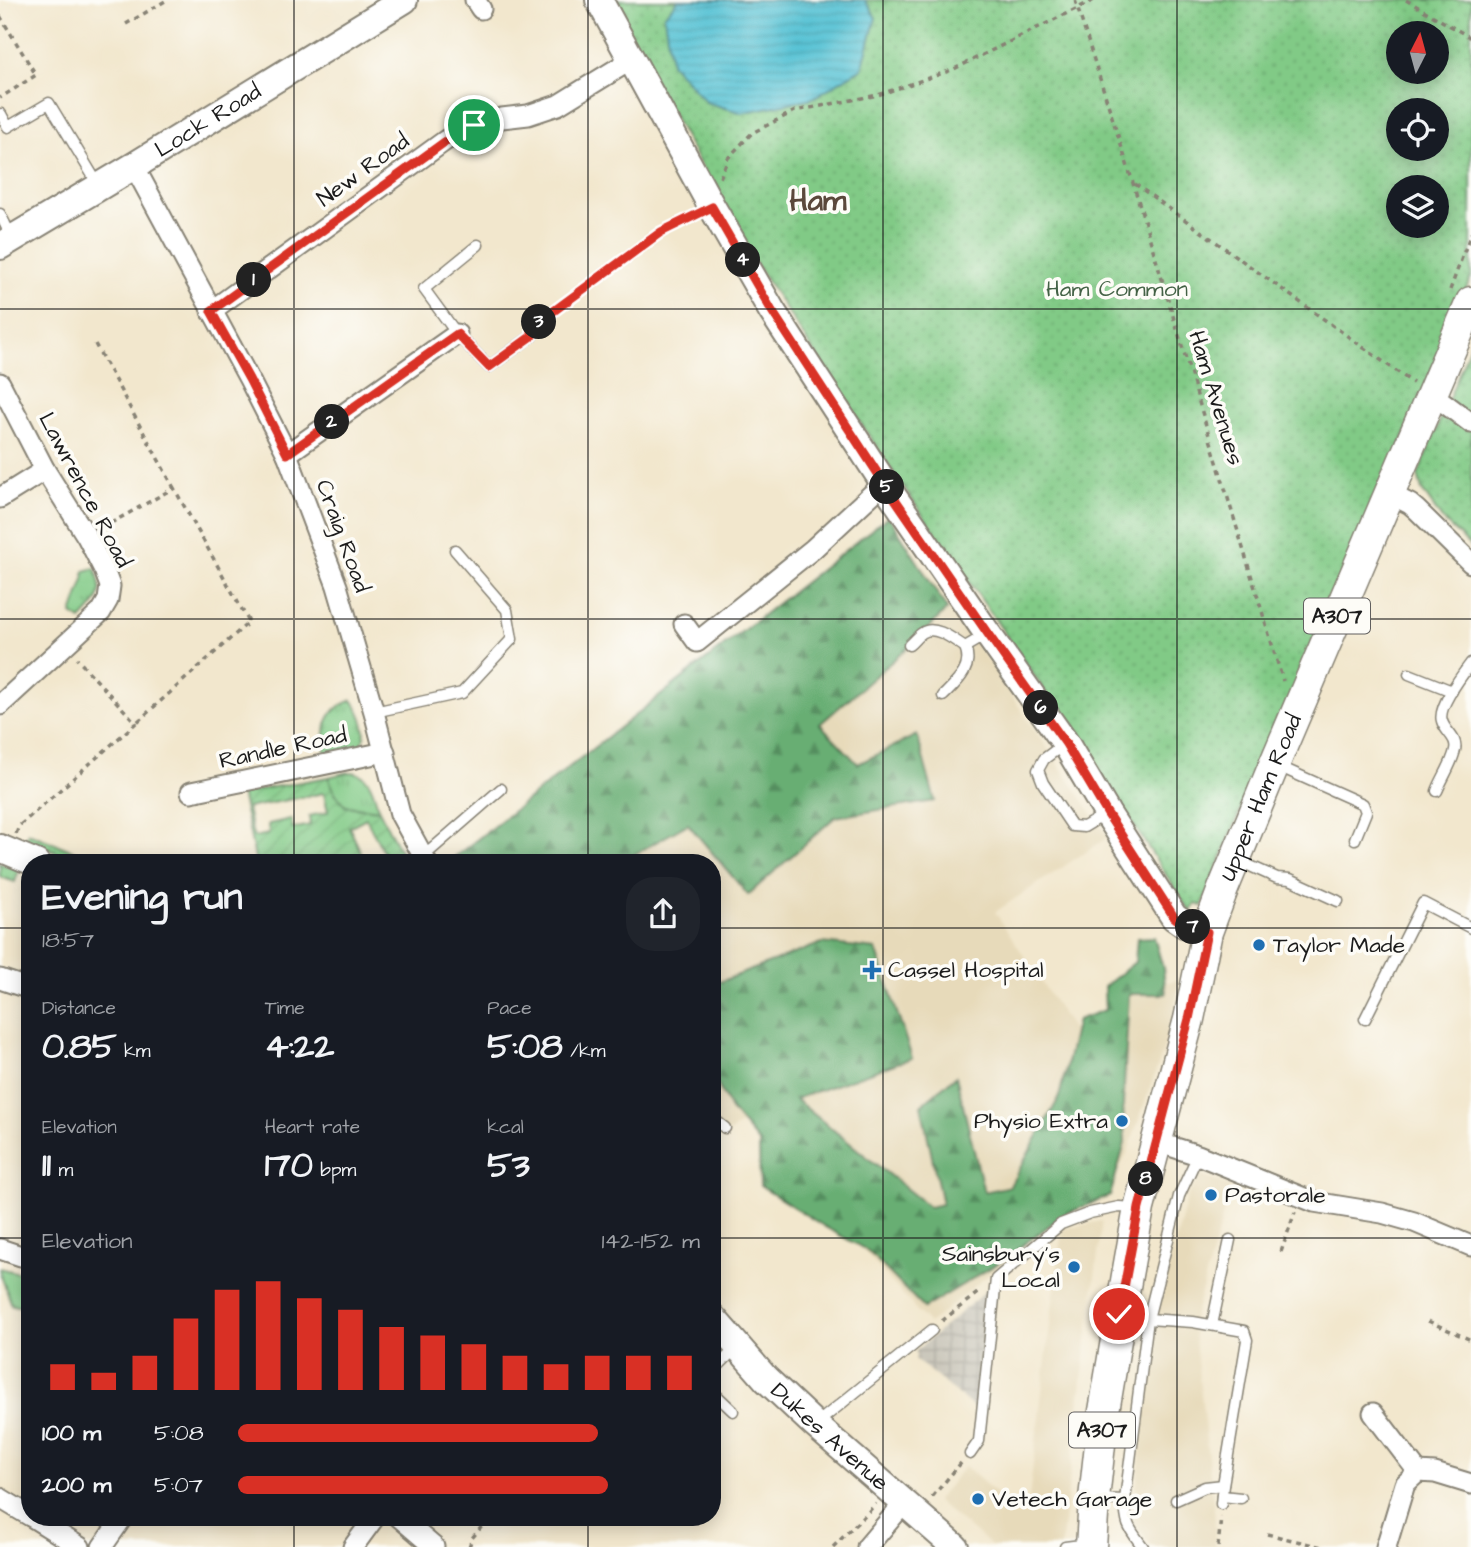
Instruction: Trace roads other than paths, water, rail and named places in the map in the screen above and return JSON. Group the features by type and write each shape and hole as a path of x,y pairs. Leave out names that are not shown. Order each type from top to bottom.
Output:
{"main road":[{"name":"Upper Ham Road","path":"1134,1317 1139,1208 1192,1010 1207,932 1274,765 1390,494 1423,389 1471,302"},
{"name":"A307","path":"1082,1546 1094,1499 1103,1417 1134,1317"}],"street":[{"name":"Lock Road","path":"6,242 404,0"},
{"path":"599,0 772,311 884,483 1066,744 1174,917 1184,925 1207,932"},
{"name":"New Road","path":"211,311 446,141 474,125 558,105 631,60"},
{"name":"Craig Road","path":"134,166 287,454 337,586 374,712 400,814 422,854"},
{"path":"287,454 457,334"},
{"name":"Lawrence Road","path":"0,383 46,470 87,537 110,586 101,612 0,705"},
{"path":"1423,389 1471,423"},
{"path":"0,498 46,470"},
{"path":"684,624 697,642 813,549 884,483"},
{"path":"1390,494 1410,504 1471,563"},
{"name":"Randle Road","path":"191,792 385,752"},
{"path":"3,850 21,857"},
{"path":"0,979 21,986"},
{"path":"1157,1142 1198,1155 1314,1202 1382,1213 1414,1222 1471,1246"},
{"path":"0,1249 21,1256"},
{"name":"Dukes Avenue","path":"721,1328 766,1379 815,1425 955,1547"},
{"path":"1373,1413 1418,1472"},
{"path":"1386,1547 1405,1484 1418,1472 1434,1473 1471,1484"},
{"path":"0,1498 21,1511"},
{"path":"867,1547 904,1502"},
{"path":"46,1526 80,1547"},
{"path":"102,1547 117,1526"},
{"path":"352,1547 368,1526"},
{"path":"410,1526 434,1547"}],"lane":[{"path":"1,114 8,127 49,103 99,187"},
{"name":"Lock Road","path":"0,214 6,242"},
{"path":"478,245 425,289 457,334 489,367 532,336"},
{"path":"374,712 462,693 512,639 508,610 455,550"},
{"path":"909,645 922,632 930,630 947,635 965,647 968,654 966,670 943,696"},
{"path":"965,647 988,634"},
{"path":"1437,791 1456,748 1440,715 1471,663"},
{"path":"1409,674 1452,691"},
{"path":"1066,744 1044,759 1038,770 1043,783 1072,826 1084,827 1107,813"},
{"path":"1274,765 1363,804 1366,812 1355,839"},
{"path":"430,854 501,789"},
{"path":"1235,859 1277,878 1290,879 1338,901"},
{"path":"1365,1019 1423,904 1471,928"},
{"path":"721,1125 725,1128"},
{"path":"1143,1547 1128,1527 1125,1500 1134,1317 1179,1196 1198,1155"},
{"path":"970,1454 979,1441 996,1279 1061,1224 1090,1213 1119,1207 1139,1208"},
{"path":"1212,1325 1230,1240"},
{"path":"1134,1317 1193,1322 1244,1331 1247,1340 1222,1500 1241,1498"},
{"path":"815,1425 935,1327"},
{"path":"721,1363 737,1347"},
{"path":"721,1400 733,1411"},
{"path":"1176,1500 1205,1487 1223,1485"},
{"path":"1094,1499 1125,1500"}],"water":[{"path":"678,0 865,0 876,18 862,68 813,98 742,113 706,102 671,63 664,16"}],"place":[{"name":"Taylor Made","path":"1259,945"},
{"name":"Cassel Hospital","path":"872,970"},
{"name":"Physio Extra","path":"1122,1121"},
{"name":"Pastorale","path":"1211,1195"},
{"name":"Sainsbury's Local","path":"1074,1267"},
{"name":"Vetech Garage","path":"978,1499"}],"district":[{"name":"Ham","path":"818,201"}],"park label":[{"name":"Ham Common","path":"1117,289"}]}
